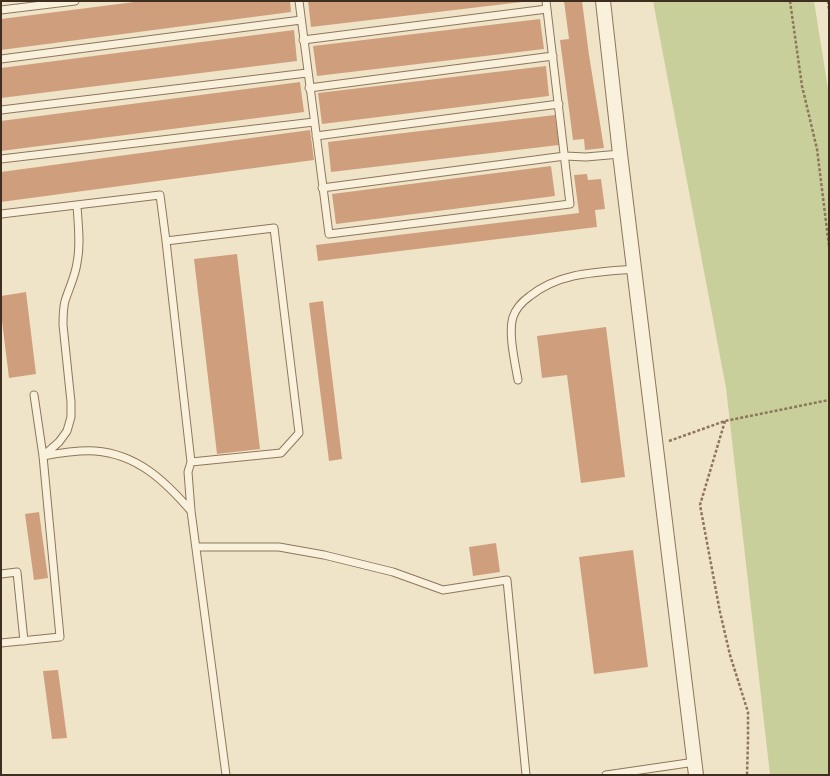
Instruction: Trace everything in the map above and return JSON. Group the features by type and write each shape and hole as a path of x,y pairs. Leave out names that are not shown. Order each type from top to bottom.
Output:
{"street":[{"path":"603,1 620,154 696,768"}],"lane":[{"path":"1,10 75,1"},
{"path":"299,1 307,73 329,234 570,204 546,1"},
{"path":"303,40 547,9"},
{"path":"1,59 301,20"},
{"path":"309,88 553,56"},
{"path":"1,110 307,73"},
{"path":"316,136 559,104"},
{"path":"1,159 314,122"},
{"path":"322,188 565,156 586,157 620,154"},
{"path":"1,214 160,195 191,462 188,472 191,511 226,775"},
{"path":"43,456 67,431 72,417 72,402 63,326 63,314 65,301 73,281 78,262 79,237 77,205"},
{"path":"166,241 274,228 299,433 281,453 191,462"},
{"path":"518,380 511,330 513,316 522,302 555,280 575,276 635,269"},
{"path":"1,643 60,637 43,456 34,395"},
{"path":"43,456 69,452 95,451 119,455 146,468 172,489 191,511"},
{"path":"196,547 279,547 324,555 392,572 443,590 507,580 526,775"},
{"path":"1,574 17,572 24,641"},
{"path":"606,775 696,768"}],"path":[{"path":"790,1 802,86 818,149 829,246"},
{"path":"828,1 829,10"},
{"path":"657,446 725,422 829,400"},
{"path":"725,422 700,504 720,612 730,655 748,712 747,775"}],"green space":[{"path":"653,1 814,1 829,95 829,775 770,775 726,388"}],"building":[{"path":"142,1 290,1 291,12 1,50 1,19"},
{"path":"308,1 522,1 522,2 311,27"},
{"path":"564,1 582,1 604,148 585,150 584,139 573,140 560,40 569,39"},
{"path":"540,19 544,49 317,76 313,46"},
{"path":"294,30 297,61 1,98 1,68"},
{"path":"546,66 549,96 322,124 318,93"},
{"path":"300,82 304,112 1,151 1,121"},
{"path":"555,115 559,145 331,172 328,142"},
{"path":"310,130 314,160 1,202 1,172"},
{"path":"551,166 555,196 336,224 332,194"},
{"path":"587,174 588,180 601,179 605,209 595,210 597,227 318,261 316,245 579,213 574,175"},
{"path":"237,254 260,449 217,454 194,259"},
{"path":"26,292 36,374 9,378 1,313 1,296"},
{"path":"323,301 342,459 329,461 309,303"},
{"path":"606,327 625,477 581,483 567,375 542,378 537,336"},
{"path":"39,512 48,578 34,580 25,514"},
{"path":"496,543 500,572 473,576 469,547"},
{"path":"633,550 648,667 594,674 579,557"},
{"path":"58,670 67,738 52,739 43,671"}]}
